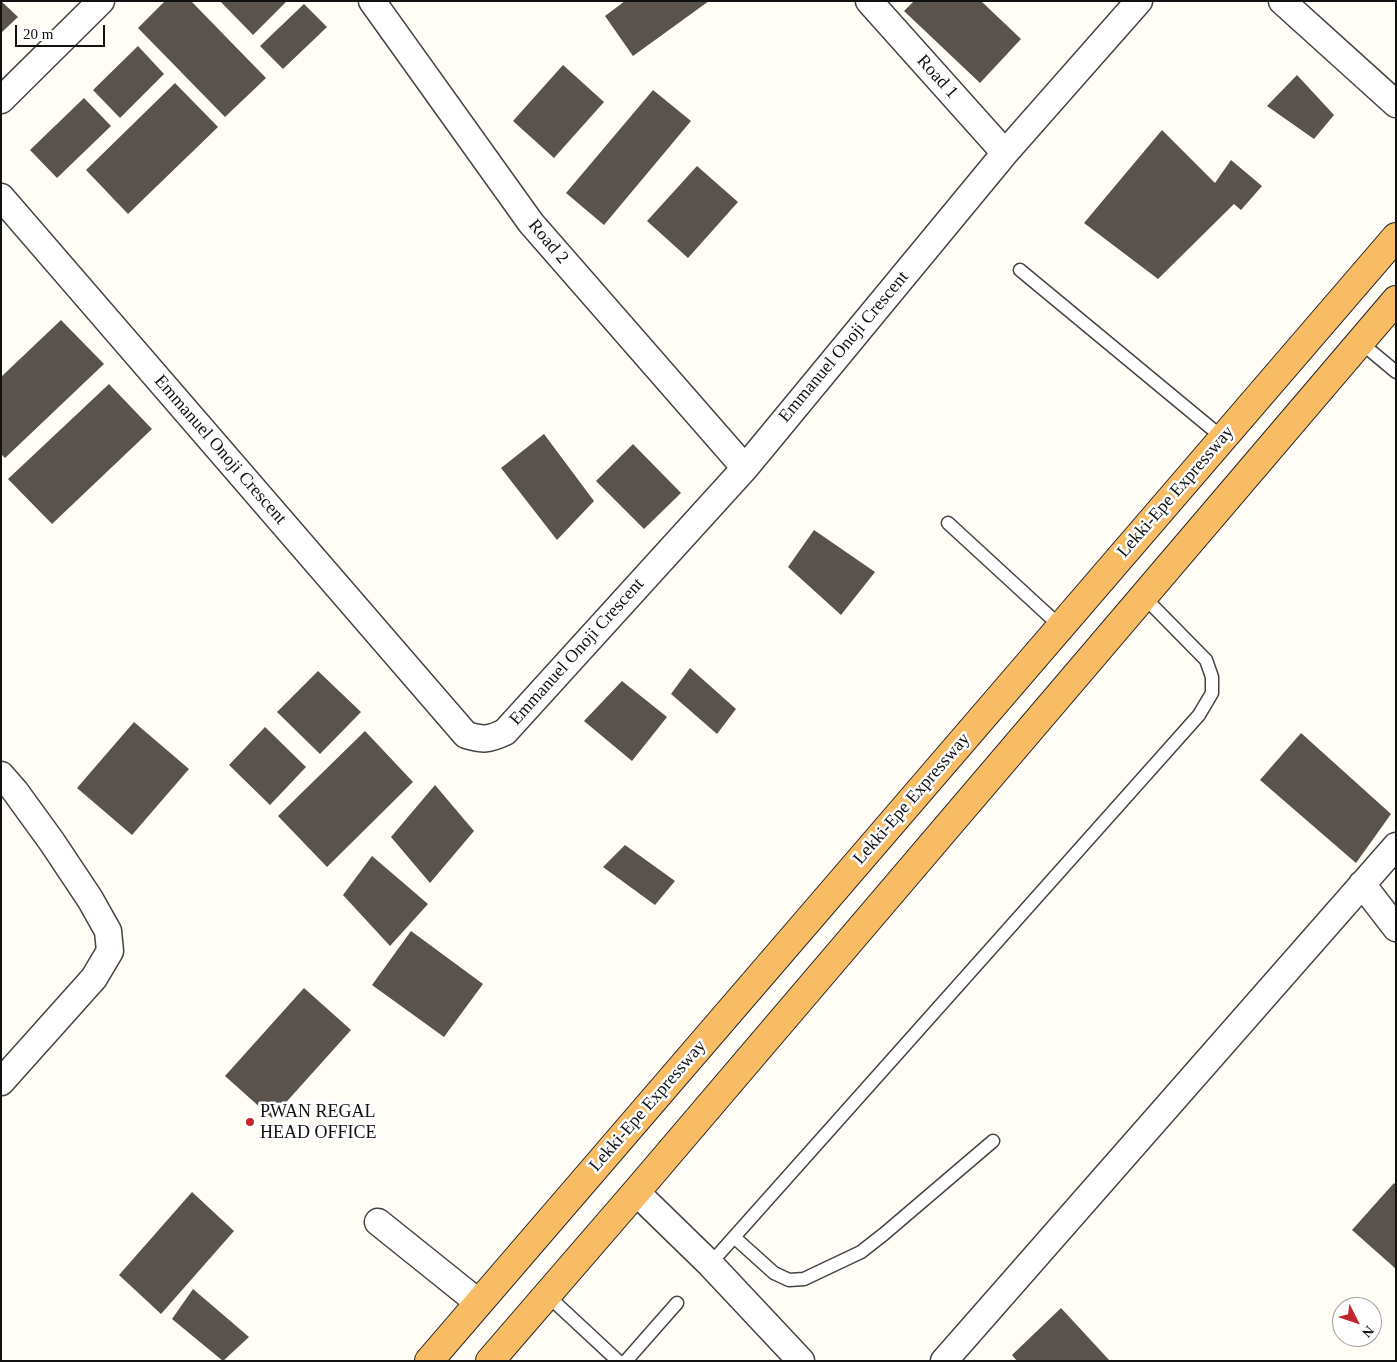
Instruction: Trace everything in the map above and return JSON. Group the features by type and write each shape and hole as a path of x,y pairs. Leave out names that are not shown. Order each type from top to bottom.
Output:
{"highway":[{"name":"Lekki-Epe Expressway","path":"429,1361 1396,238"},
{"path":"490,1361 1396,300"},
{"path":"1192,474 1224,502"}],"street":[{"path":"1,100 101,1"},
{"name":"Road 2","path":"372,1 531,223 745,468"},
{"name":"Road 1","path":"869,1 1004,153"},
{"name":"Emmanuel Onoji Crescent","path":"1,197 466,735 478,738 493,738 505,732 745,468 1004,153 1139,1"},
{"path":"1282,1 1396,104"},
{"path":"1,775 47,835 90,899 108,930 110,951 94,978 1,1082"},
{"path":"944,1361 1396,846"},
{"path":"1362,884 1396,928"},
{"path":"636,1192 710,1264 801,1361"},
{"path":"378,1222 479,1303"}],"lane":[{"path":"1020,270 1223,438"},
{"path":"1360,342 1396,372"},
{"path":"948,523 1060,626"},
{"path":"710,1264 1199,715 1212,692 1212,677 1206,660 1144,597"},
{"path":"734,1237 774,1273 789,1280 804,1279 861,1252 993,1141"},
{"path":"547,1295 618,1361"},
{"path":"626,1361 677,1302"}],"building":[{"path":"1,1 18,17 1,33"},
{"path":"165,1 191,1 266,78 225,117 138,28"},
{"path":"220,1 287,1 253,35"},
{"path":"625,1 709,1 633,56 605,16"},
{"path":"914,1 981,1 1021,39 980,83 904,11"},
{"path":"304,4 327,27 283,69 260,46"},
{"path":"138,46 164,74 120,118 93,90"},
{"path":"563,65 604,102 554,158 513,121"},
{"path":"1297,75 1334,115 1314,139 1267,106"},
{"path":"175,83 218,127 128,214 86,170"},
{"path":"653,90 691,121 604,225 566,193"},
{"path":"84,98 111,126 57,178 30,150"},
{"path":"1162,130 1215,183 1231,160 1262,186 1241,210 1234,204 1158,279 1084,223"},
{"path":"697,166 738,202 688,258 647,221"},
{"path":"61,320 104,364 5,458 1,454 1,377"},
{"path":"109,384 152,429 52,524 8,479"},
{"path":"544,434 594,501 557,540 501,468"},
{"path":"633,444 681,493 644,529 596,481"},
{"path":"814,530 875,572 841,615 788,567"},
{"path":"690,668 736,709 717,734 671,694"},
{"path":"318,671 361,712 320,754 277,712"},
{"path":"622,681 667,717 632,761 584,721"},
{"path":"134,722 189,769 132,835 77,788"},
{"path":"265,727 306,767 270,805 229,765"},
{"path":"365,731 413,782 327,867 278,816"},
{"path":"1301,733 1391,814 1356,863 1260,780"},
{"path":"435,785 474,831 430,883 391,837"},
{"path":"625,845 675,881 655,905 603,867"},
{"path":"372,856 428,904 390,946 343,895"},
{"path":"411,931 483,984 444,1037 372,985"},
{"path":"304,988 351,1030 272,1118 225,1076"},
{"path":"1394,1183 1396,1185 1396,1269 1352,1230"},
{"path":"192,1192 234,1231 161,1314 119,1275"},
{"path":"193,1289 249,1337 223,1361 172,1319"},
{"path":"1061,1308 1110,1361 1017,1361 1012,1355"}],"place":[{"name":"PWAN REGAL HEAD OFFICE","path":"250,1122"}]}
